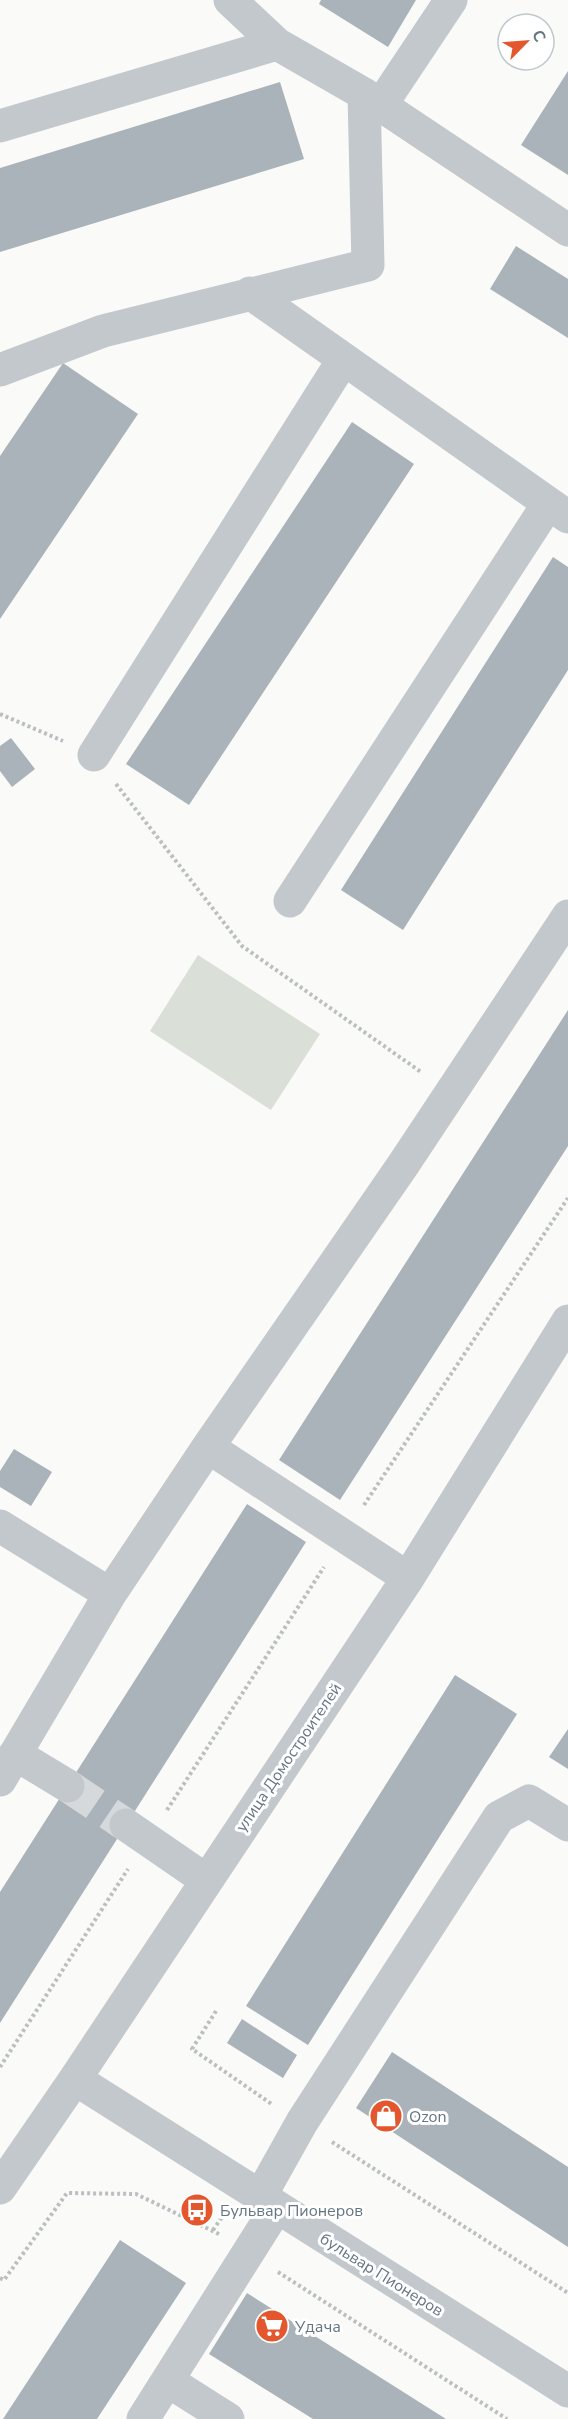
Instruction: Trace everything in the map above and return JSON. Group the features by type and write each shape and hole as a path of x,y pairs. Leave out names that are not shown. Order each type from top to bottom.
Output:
{"street":[{"path":"230,0 277,44 373,99 568,230"},
{"path":"4,373 103,331 368,265 373,99 451,0"},
{"path":"0,126 277,44"},
{"path":"250,293 558,510 290,902"},
{"path":"94,755 343,360"},
{"path":"68,1786 8,1767 111,1594 568,916"},
{"name":"улица Домостроителей","path":"0,2188 408,1578 568,1321"},
{"path":"208,1447 408,1578"},
{"path":"0,1526 111,1594"},
{"path":"143,2419 168,2381 269,2202 302,2122 499,1817 529,1802 568,1825"},
{"path":"137,1832 207,1880"},
{"name":"бульвар Пионеров","path":"75,2079 568,2391"},
{"path":"168,2381 228,2419"}],"path":[{"path":"0,714 94,755 242,946 451,1092"},
{"path":"0,2067 137,1832 344,1536 568,1198"},
{"path":"216,2011 192,2049 568,2292"},
{"path":"0,2286 4,2280"}],"shaded area":[{"path":"198,955 320,1034 271,1110 150,1031"}],"building":[{"path":"321,0 416,0 388,47 319,4"},
{"path":"568,71 568,175 521,145"},
{"path":"280,82 304,159 0,252 0,168"},
{"path":"516,246 568,279 568,338 490,289"},
{"path":"63,363 138,414 0,619 0,456"},
{"path":"352,422 414,464 189,805 126,764"},
{"path":"553,557 568,567 568,670 403,930 341,890"},
{"path":"11,738 35,769 12,787 0,771 0,746"},
{"path":"568,1010 568,1146 340,1500 279,1460"},
{"path":"14,1449 52,1472 31,1506 0,1487 0,1471"},
{"path":"247,1504 306,1542 0,2023 0,1892"},
{"path":"455,1675 517,1714 308,2045 246,2006"},
{"path":"568,1729 568,1769 549,1757"},
{"path":"242,2019 297,2055 283,2078 227,2043"},
{"path":"392,2052 568,2167 568,2247 356,2108"},
{"path":"120,2240 186,2283 97,2419 3,2419"},
{"path":"247,2293 446,2419 313,2419 209,2354"}],"tunnel":[{"path":"68,1786 126,1825"}],"place":[{"name":"Ozon","path":"386,2116"},
{"name":"Бульвар Пионеров","path":"197,2210"},
{"name":"Удача","path":"272,2326"}]}
